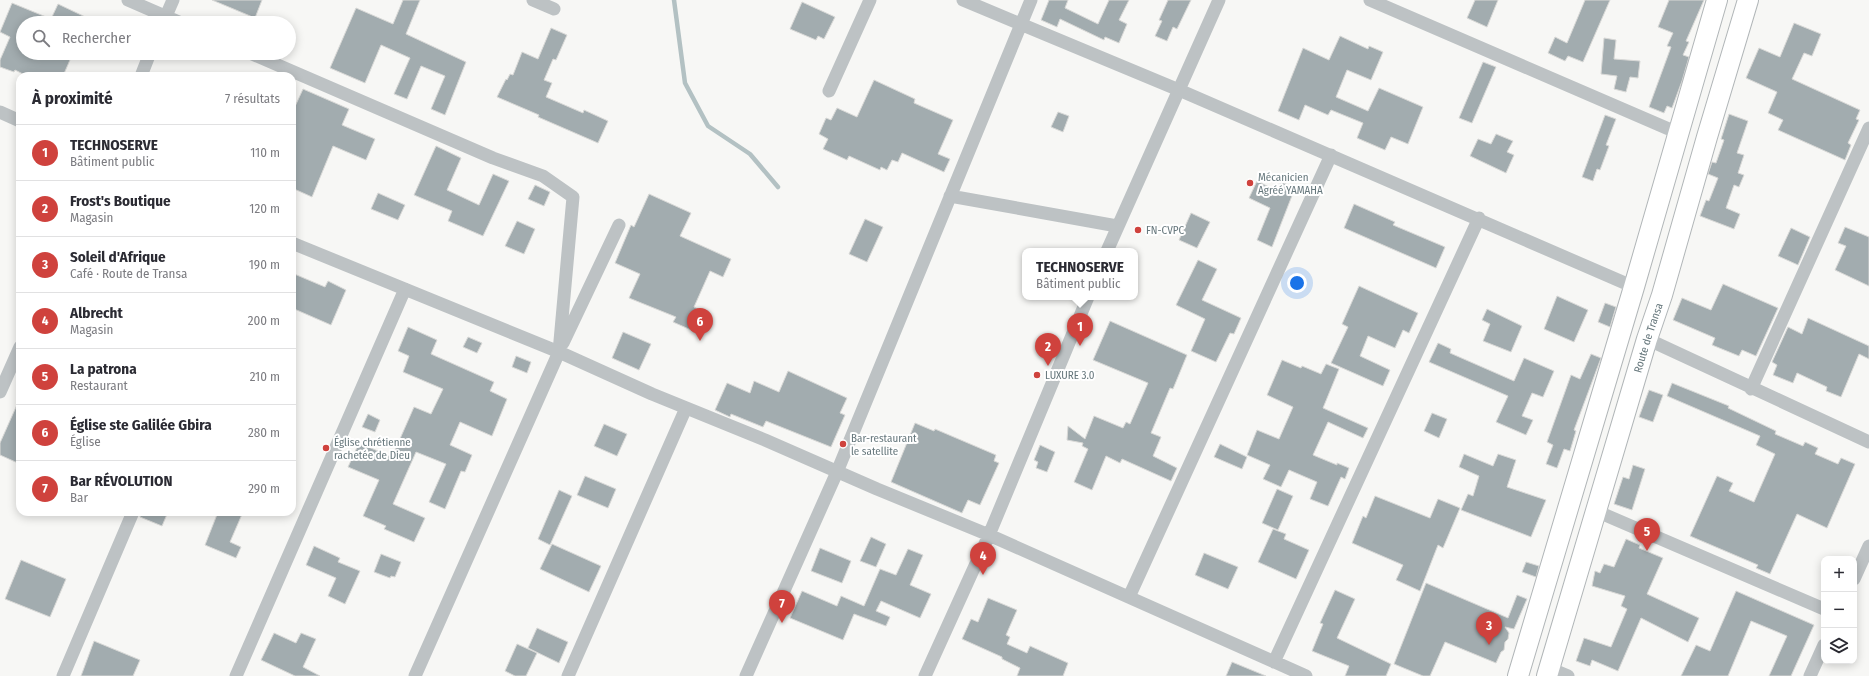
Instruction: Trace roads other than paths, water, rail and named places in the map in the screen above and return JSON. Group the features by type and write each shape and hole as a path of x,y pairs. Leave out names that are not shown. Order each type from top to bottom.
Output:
{"main road":[{"path":"1518,676 1634,287 1717,0"},
{"name":"Route de Transa","path":"1548,672 1647,339 1662,295 1706,137 1748,0"}],"street":[{"path":"128,0 157,16"},
{"path":"166,16 173,0"},
{"path":"533,0 554,9"},
{"path":"829,91 870,0"},
{"path":"963,0 1180,90 1479,218 1634,287"},
{"path":"746,676 837,472 1032,0"},
{"path":"1108,248 1219,0"},
{"path":"1370,0 1678,133"},
{"path":"142,72 147,60"},
{"path":"266,60 294,72"},
{"path":"296,73 493,158 543,176 573,197 559,352"},
{"path":"0,112 16,119"},
{"path":"1751,389 1869,128"},
{"path":"1129,596 1331,155"},
{"path":"950,196 1117,226"},
{"path":"1274,662 1479,218"},
{"path":"415,676 559,352 619,225"},
{"path":"296,245 559,352 686,408 989,535 1306,676"},
{"path":"236,676 405,290"},
{"path":"925,676 989,535 1087,300"},
{"path":"1647,339 1751,389 1869,442"},
{"path":"1,387 16,355"},
{"path":"568,676 686,408"},
{"path":"1596,511 1821,608"},
{"path":"63,676 131,516"},
{"path":"1857,572 1869,546"},
{"path":"1810,676 1821,652"},
{"path":"1548,672 1568,676"}],"waterway":[{"path":"674,0 685,83 708,126 750,154 778,187"}],"place":[{"name":"Mécanicien Agréé YAMAHA","path":"1250,183"},
{"name":"FN-CVPC","path":"1138,230"},
{"name":"Église ste Galilée Gbira","path":"700,341"},
{"name":"TECHNOSERVE","path":"1080,346"},
{"name":"Frost's Boutique","path":"1048,366"},
{"name":"LUXURE 3.0","path":"1037,375"},
{"name":"Bar-restaurant le satellite","path":"843,444"},
{"name":"Église chrétienne rachetée de Dieu","path":"326,448"},
{"name":"La patrona","path":"1647,551"},
{"name":"Albrecht","path":"983,575"},
{"name":"Bar RÉVOLUTION","path":"782,623"},
{"name":"Soleil d'Afrique","path":"1489,645"}]}
